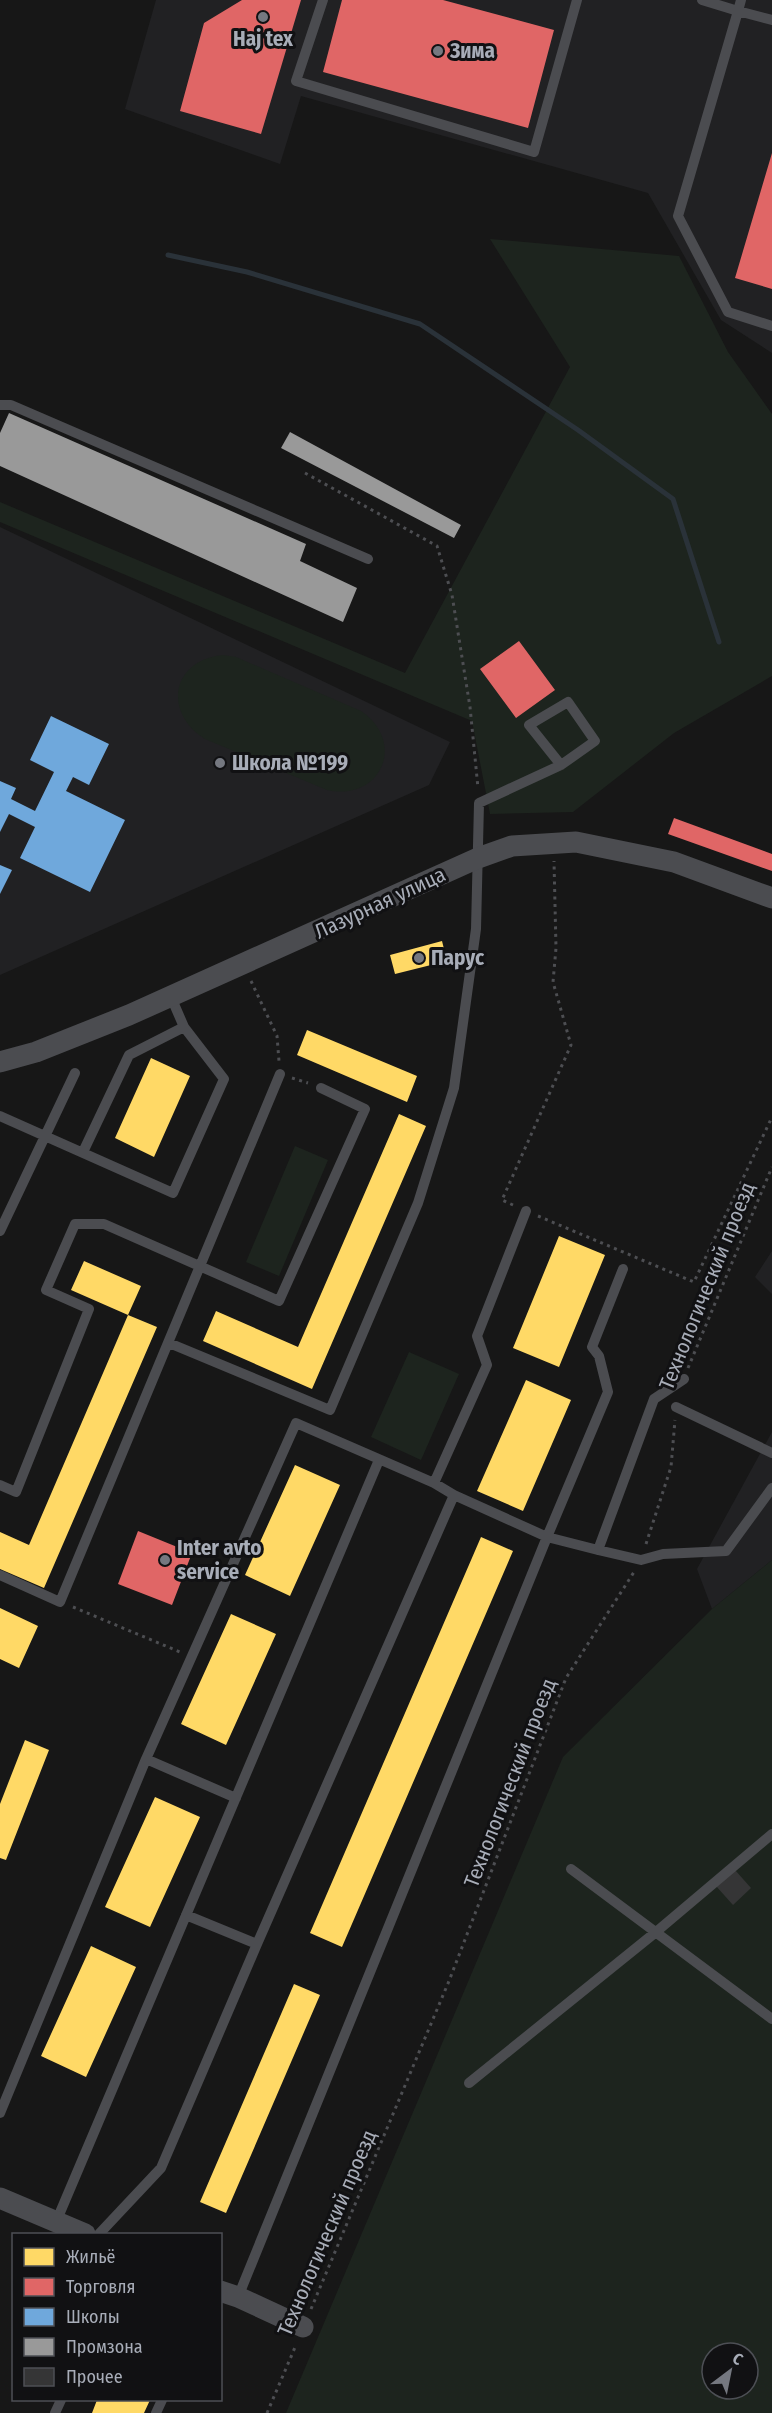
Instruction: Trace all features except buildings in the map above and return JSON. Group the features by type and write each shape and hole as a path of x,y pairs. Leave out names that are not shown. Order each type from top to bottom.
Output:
{"street":[{"name":"Лазурная улица","path":"0,1062 36,1052 171,997 478,858 512,846 576,842 674,862 772,898"},
{"path":"0,2198 81,2233"},
{"path":"230,2294 303,2327"}],"lane":[{"path":"323,0 296,81 534,152 577,0"},
{"path":"702,0 739,5 772,20"},
{"path":"739,5 678,216 728,312 772,326"},
{"path":"0,405 11,405 368,559"},
{"path":"169,1343 330,1410 418,1203 453,1088 476,929 479,803 561,765 595,741 568,702 529,725 561,765"},
{"path":"0,1116 173,1193 224,1079 184,1027 171,997"},
{"path":"83,1152 129,1055 184,1027"},
{"path":"0,1231 75,1073"},
{"path":"0,1575 60,1602 280,1074"},
{"path":"0,1485 16,1492 89,1309 46,1290 75,1224 104,1224 279,1302 365,1109 321,1088"},
{"path":"434,1483 487,1365 477,1336 526,1211"},
{"path":"230,2294 608,1392 599,1356 592,1347 623,1269"},
{"path":"598,1551 654,1399 684,1379"},
{"path":"676,1407 772,1453"},
{"path":"0,2113 146,1759 296,1423 434,1483 454,1495 547,1537 641,1560 663,1554 726,1551 772,1488"},
{"path":"56,2222 379,1460"},
{"path":"101,2233 162,2168 257,1944 454,1495"},
{"path":"146,1759 236,1798"},
{"path":"469,2083 656,1932 772,1834"},
{"path":"572,1869 772,2019"},
{"path":"186,1915 257,1944"}],"path":[{"path":"305,473 437,546 452,595 470,707 479,803"},
{"path":"554,855 556,948 553,982 571,1045 502,1200 694,1282 772,1117"},
{"path":"243,965 277,1036 280,1074 321,1088"},
{"name":"Технологический проезд","path":"684,1379 772,1167"},
{"name":"Технологический проезд","path":"267,2413 449,1981 566,1678 641,1560 671,1467 676,1407"},
{"path":"60,1602 191,1657"}],"shaded area":[{"path":"156,0 772,0 772,353 721,320 648,193 301,96 280,164 125,109"},
{"path":"490,239 679,256 728,352 772,414 772,676 674,733 573,812 490,814 472,721 0,522 0,502 405,673 570,367"},
{"name":"Школа №199","path":"0,527 450,742 429,785 0,975"},
{"path":"223,655 236,657 361,711 375,724 383,738 385,753 382,767 374,778 362,787 346,791 327,790 205,739 191,728 182,715 178,702 179,689 184,677 193,666 206,659"},
{"path":"295,1146 328,1160 279,1276 246,1262"},
{"path":"772,1251 772,1294 755,1277"},
{"path":"409,1352 459,1374 421,1460 371,1437"},
{"path":"772,1432 772,1560 712,1609 697,1569"},
{"path":"772,1560 772,2413 286,2413 563,1757 712,1609"}],"waterway":[{"path":"168,255 247,272 420,324 578,430 673,499 719,642"}],"place":[{"name":"Haj tex","path":"263,17"},
{"name":"Зима","path":"438,51"},
{"name":"Школа №199","path":"220,763"},
{"name":"Парус","path":"419,958"},
{"name":"Inter avto service","path":"165,1560"}]}
